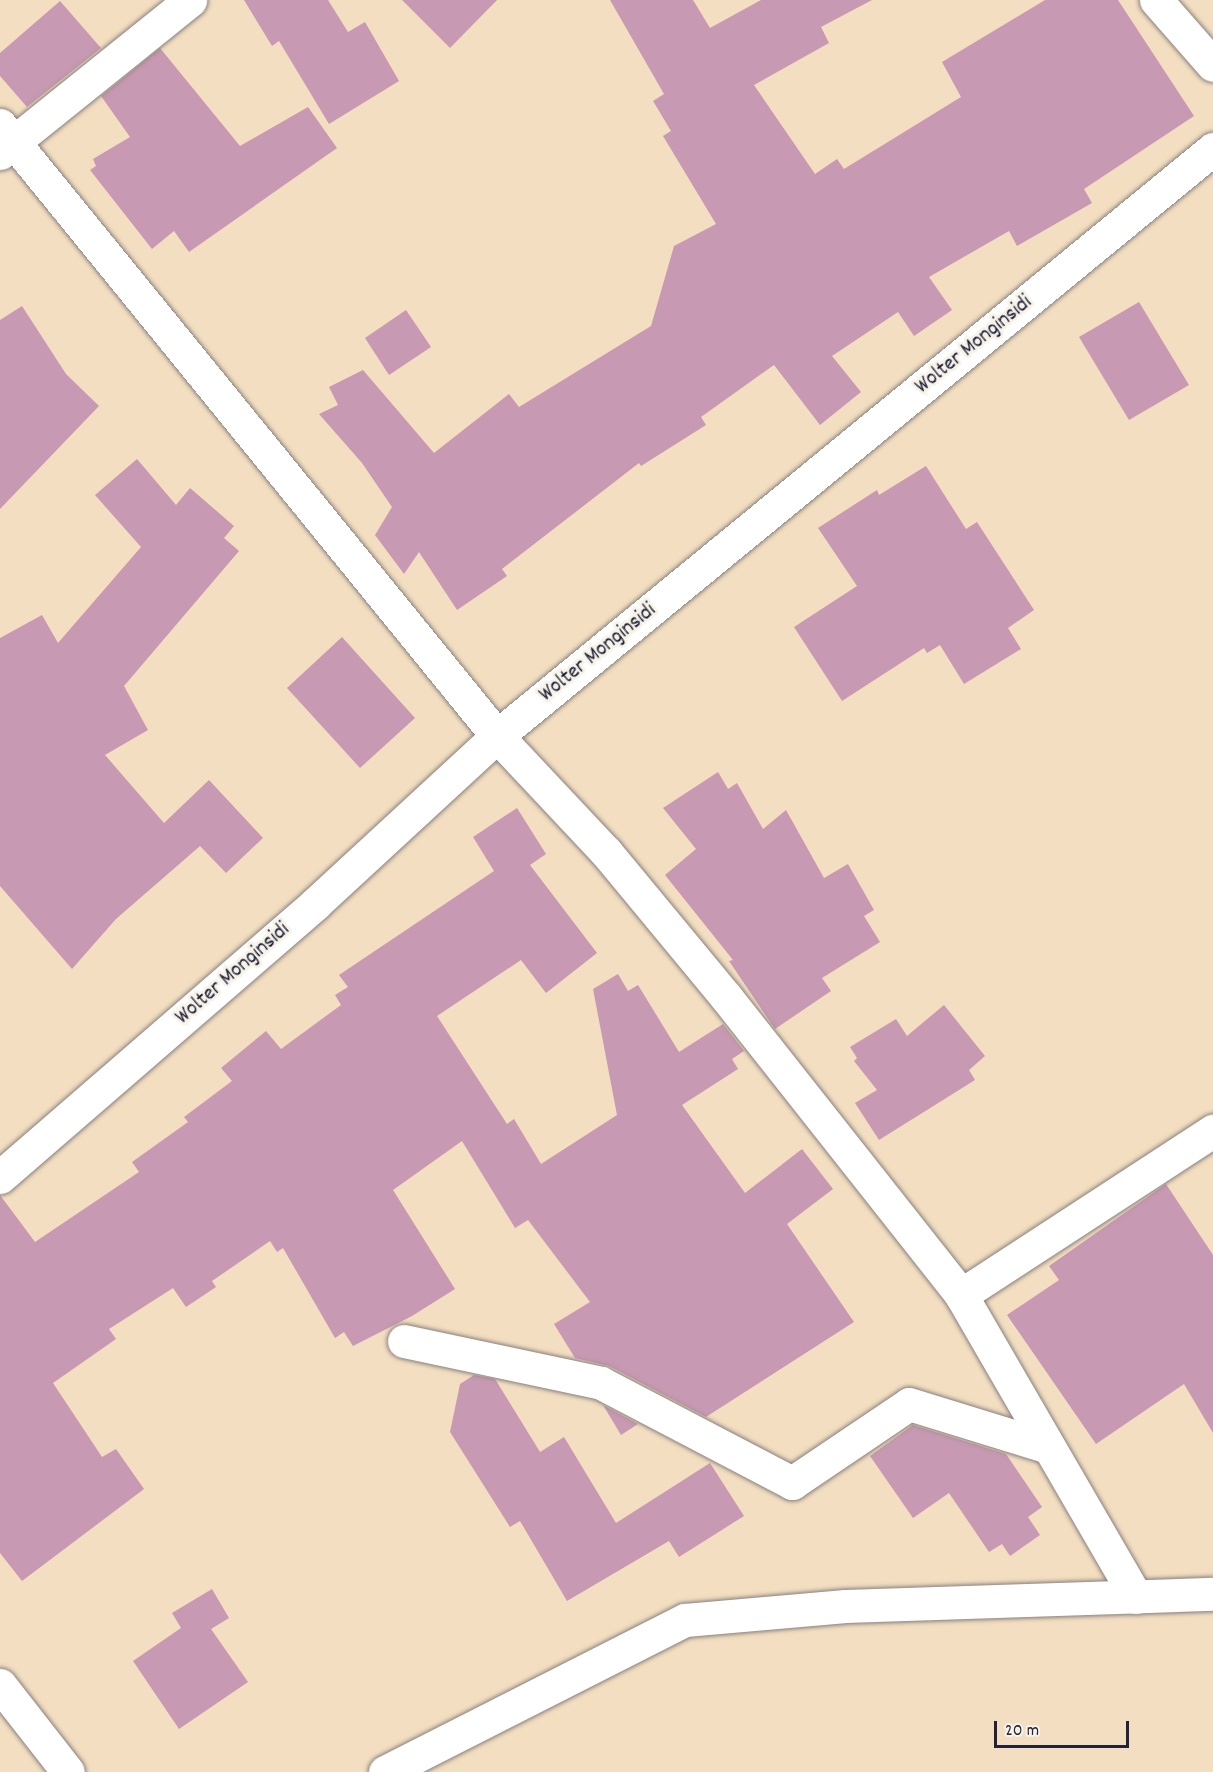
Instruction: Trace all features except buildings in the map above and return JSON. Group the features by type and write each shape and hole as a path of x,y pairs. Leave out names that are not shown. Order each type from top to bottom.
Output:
{"street":[{"path":"190,0 5,140 497,736 636,888 961,1295 1137,1597"},
{"path":"1156,0 1213,65"},
{"name":"Wolter Monginsidi","path":"0,1177 315,904 497,736 1213,149"},
{"path":"961,1295 1213,1131"},
{"path":"404,1341 601,1383 792,1483 909,1404 1049,1447"},
{"path":"385,1772 685,1620 845,1605 1213,1594"},
{"path":"0,1685 68,1772"}]}
